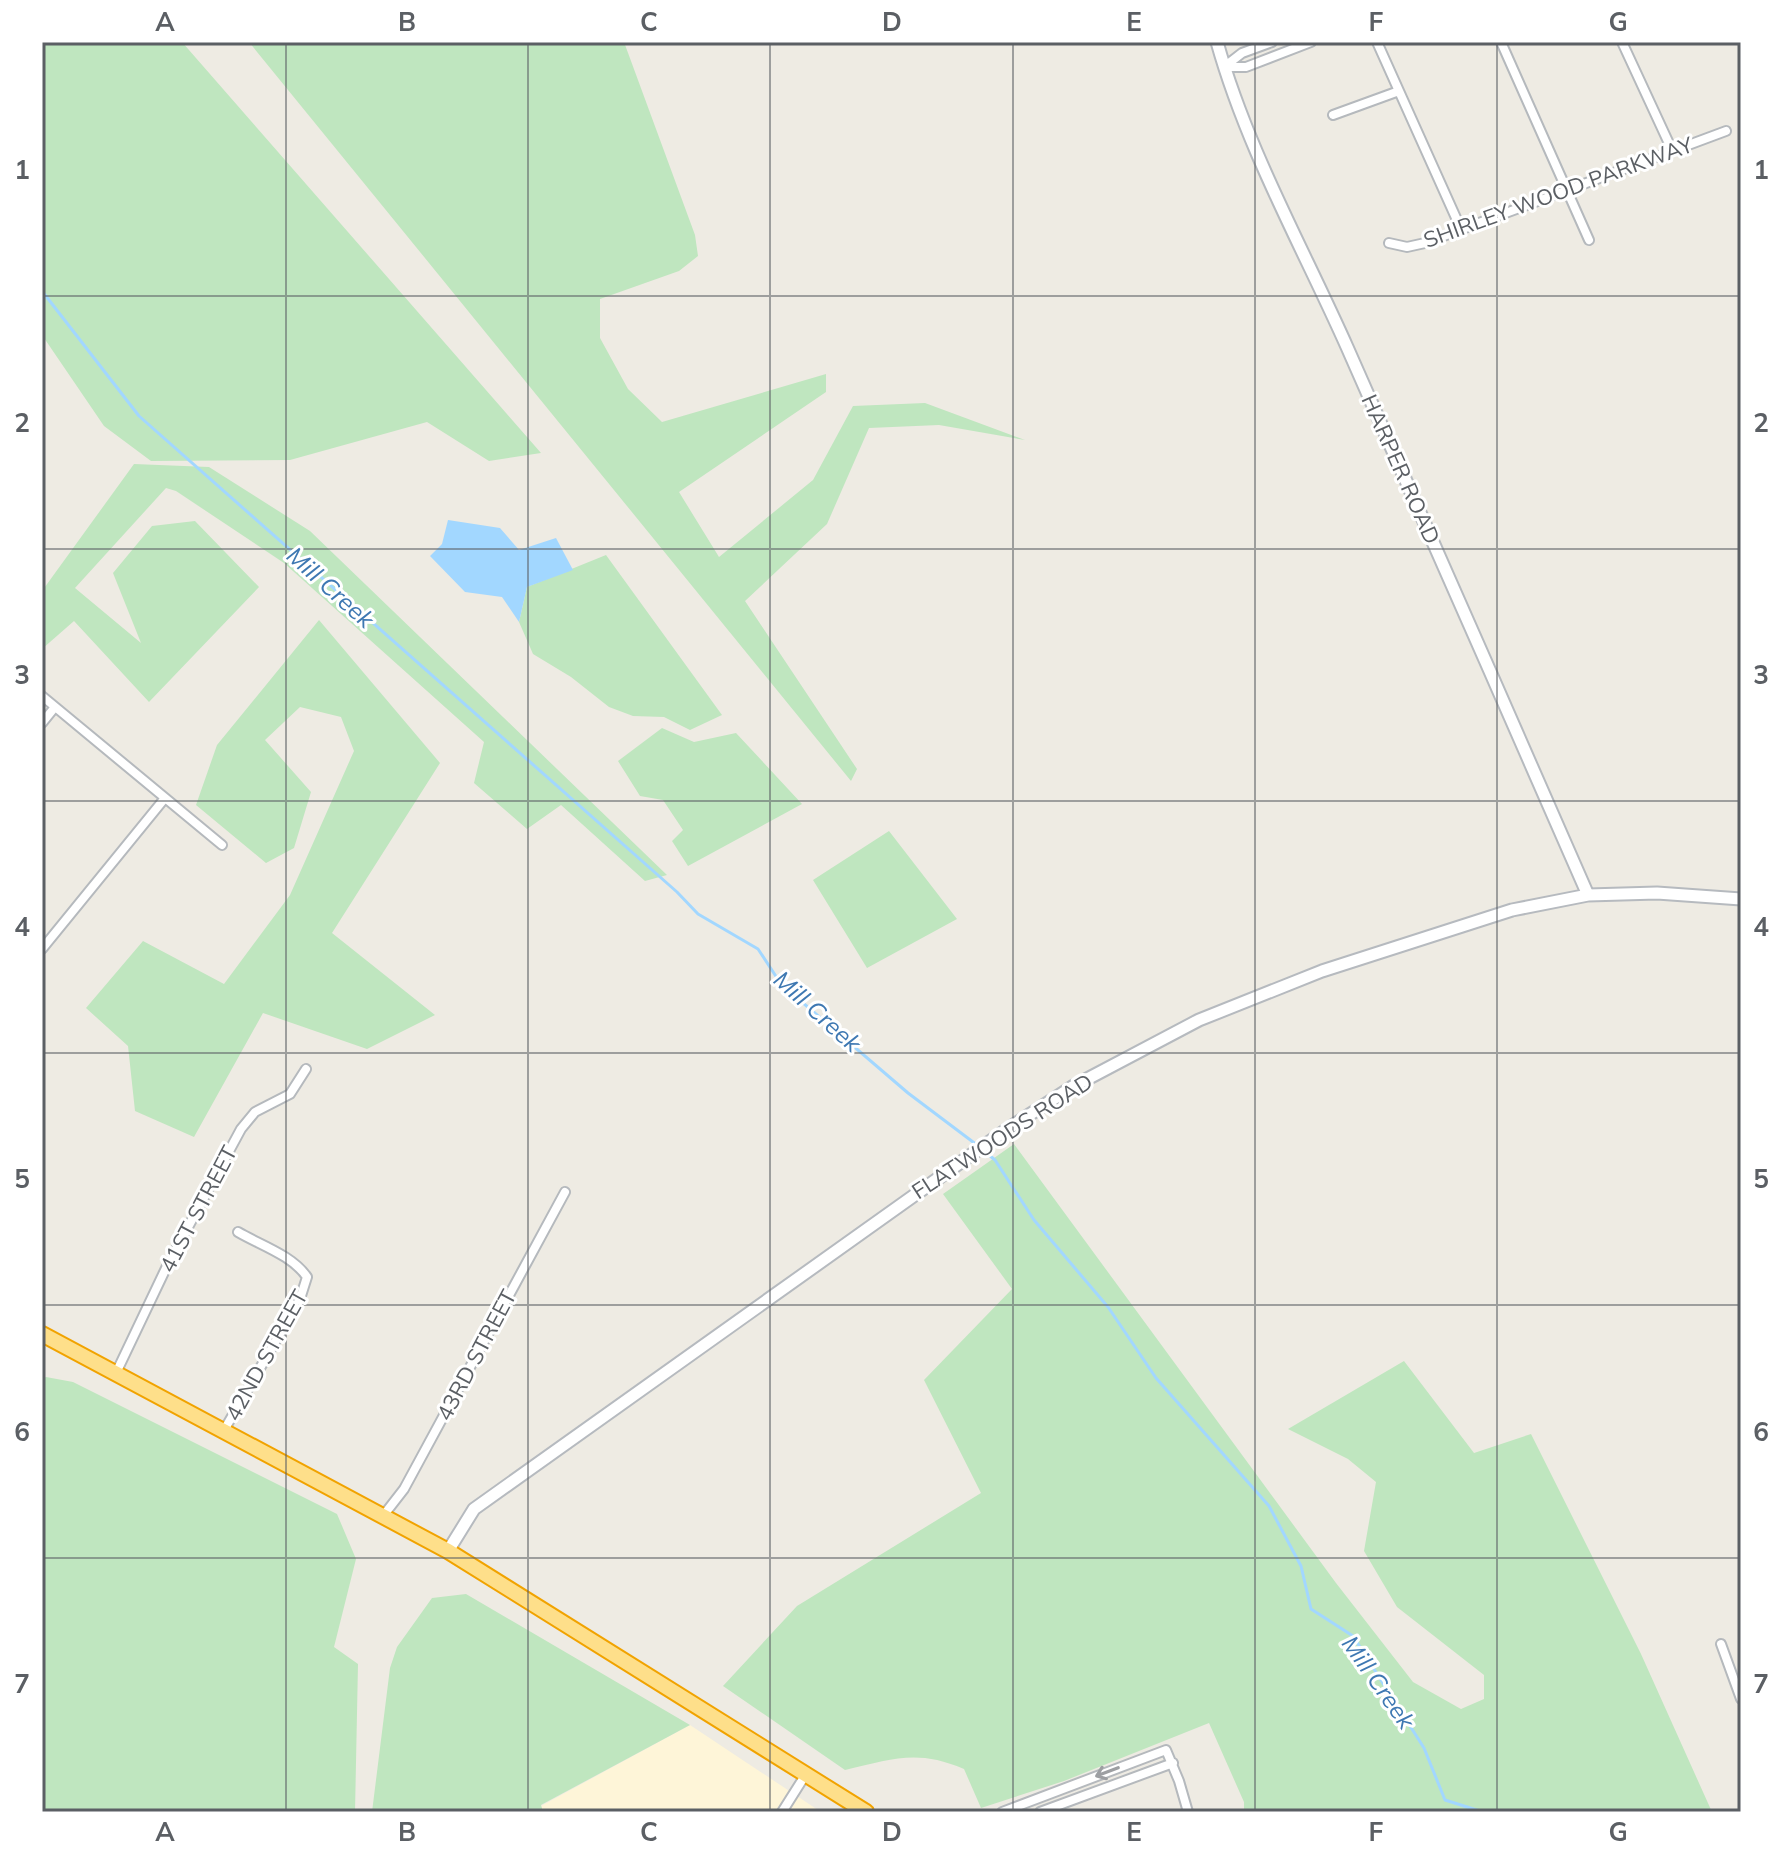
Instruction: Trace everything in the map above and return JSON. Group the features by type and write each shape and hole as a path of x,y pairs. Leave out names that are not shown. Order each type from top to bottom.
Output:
{"highway":[{"path":"42,1334 448,1551 866,1812"}],"street":[{"name":"HARPER ROAD","path":"1217,42 1254,147 1357,371 1588,895"},
{"path":"1224,67 1242,53 1272,42"},
{"path":"1224,67 1246,67 1295,45 1311,42"},
{"path":"1377,42 1461,229"},
{"path":"1501,42 1589,240"},
{"path":"1622,42 1672,150"},
{"path":"1333,115 1399,91"},
{"name":"SHIRLEY WOOD PARKWAY","path":"1389,243 1407,247 1726,131"},
{"path":"42,696 222,845"},
{"path":"42,723 55,707"},
{"path":"42,949 165,798"},
{"name":"FLATWOODS ROAD","path":"448,1551 474,1509 958,1162 1044,1104 1199,1020 1260,995 1468,922 1512,910 1588,895 1657,893 1741,899"},
{"name":"41ST STREET","path":"116,1373 167,1266 241,1129 255,1112 290,1094 306,1069"},
{"name":"43RD STREET","path":"383,1516 404,1489 565,1192"},
{"name":"42ND STREET","path":"223,1432 300,1299 307,1277 291,1261 238,1232"},
{"path":"1721,1644 1741,1699"},
{"path":"1002,1812 1166,1750 1188,1812"},
{"path":"1040,1812 1173,1763"},
{"path":"782,1812 806,1774"}],"shaded area":[{"path":"690,1725 821,1812 543,1812 541,1806"}],"green space":[{"path":"42,42 182,42 541,453 489,461 427,422 290,460 151,461 104,426 42,335"},
{"path":"249,42 624,42 695,235 698,256 679,271 600,299 600,338 628,389 662,422 826,374 826,392 679,492 719,557 813,480 853,406 925,403 1025,440 939,425 869,428 827,524 745,601 857,769 851,781"},
{"path":"134,464 209,467 310,531 667,875 645,881 561,805 527,829 474,783 484,742 284,563 176,491 166,488 75,588 141,643 113,573 152,526 195,521 259,587 149,702 74,621 42,649 42,591"},
{"path":"606,555 722,715 690,730 664,717 633,716 609,707 571,677 533,654 519,622 527,587"},
{"path":"319,620 440,763 332,933 435,1015 367,1049 263,1013 194,1137 135,1111 128,1046 86,1008 143,941 224,984 290,895 354,751 341,717 300,707 265,740 311,792 294,848 266,863 196,805 217,745"},
{"path":"662,728 694,742 736,733 802,804 688,866 672,841 683,830 663,800 640,796 618,761"},
{"path":"889,831 957,919 867,968 813,880"},
{"path":"1014,1144 1336,1583 1413,1682 1461,1709 1484,1699 1484,1675 1397,1607 1364,1551 1376,1482 1348,1459 1288,1429 1404,1361 1474,1453 1531,1434 1641,1654 1712,1812 1244,1812 1244,1802 1209,1723 1064,1781 981,1808 964,1769 932,1759 905,1758 845,1770 723,1686 797,1606 981,1493 924,1380 1012,1289 943,1194"},
{"path":"42,1379 73,1382 337,1514 356,1559 334,1647 358,1664 355,1812 42,1812"},
{"path":"466,1594 690,1725 541,1805 543,1812 372,1812 390,1668 397,1647 432,1598"}],"water":[{"path":"448,520 500,528 519,550 556,538 573,570 527,587 519,622 502,597 465,592 430,556 442,544"}],"waterway":[{"name":"Mill Creek","path":"42,291 139,416 677,892 698,914 758,949 781,984 908,1093 977,1145"},
{"name":"Mill Creek","path":"983,1150 995,1160 1034,1220 1108,1307 1156,1378 1269,1506 1301,1566 1311,1609 1353,1636 1424,1748 1445,1800 1483,1812"}]}
